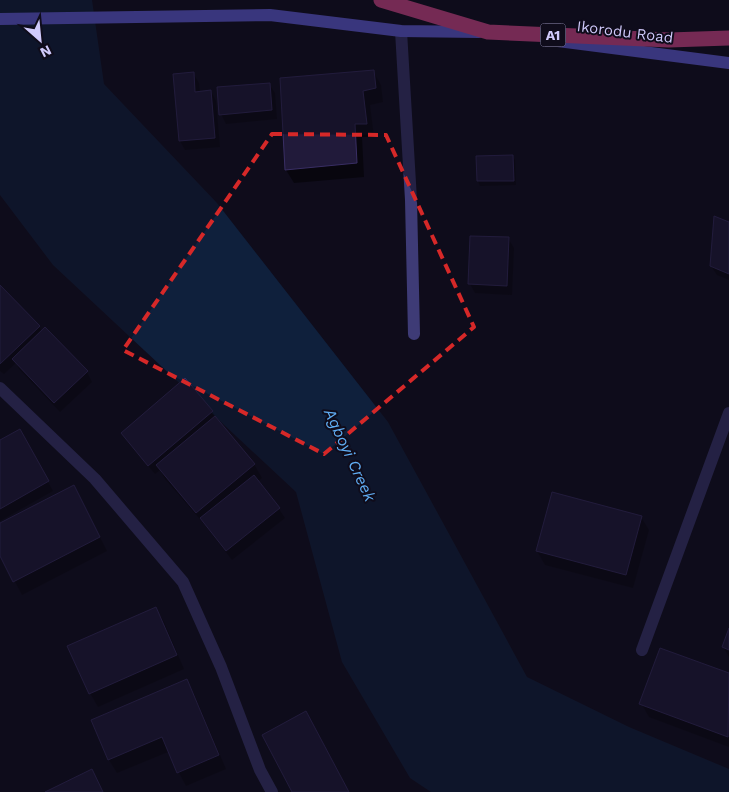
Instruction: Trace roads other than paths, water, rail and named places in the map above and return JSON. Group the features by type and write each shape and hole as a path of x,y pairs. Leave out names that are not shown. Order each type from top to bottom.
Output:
{"highway":[{"name":"Ikorodu Road","path":"382,0 488,32 669,40 729,38"}],"street":[{"name":"Ikorodu Road","path":"0,19 270,16 401,32 488,32 729,63"},
{"path":"401,32 411,200 414,334"},
{"path":"0,388 95,479 183,582 222,667 260,770 272,792"},
{"path":"642,650 729,413"}],"water":[{"name":"Agboyi Creek","path":"0,0 92,0 104,84 217,203 388,422 527,677 629,727 729,769 729,792 431,792 410,778 342,662 296,492 53,265 0,195"}]}
